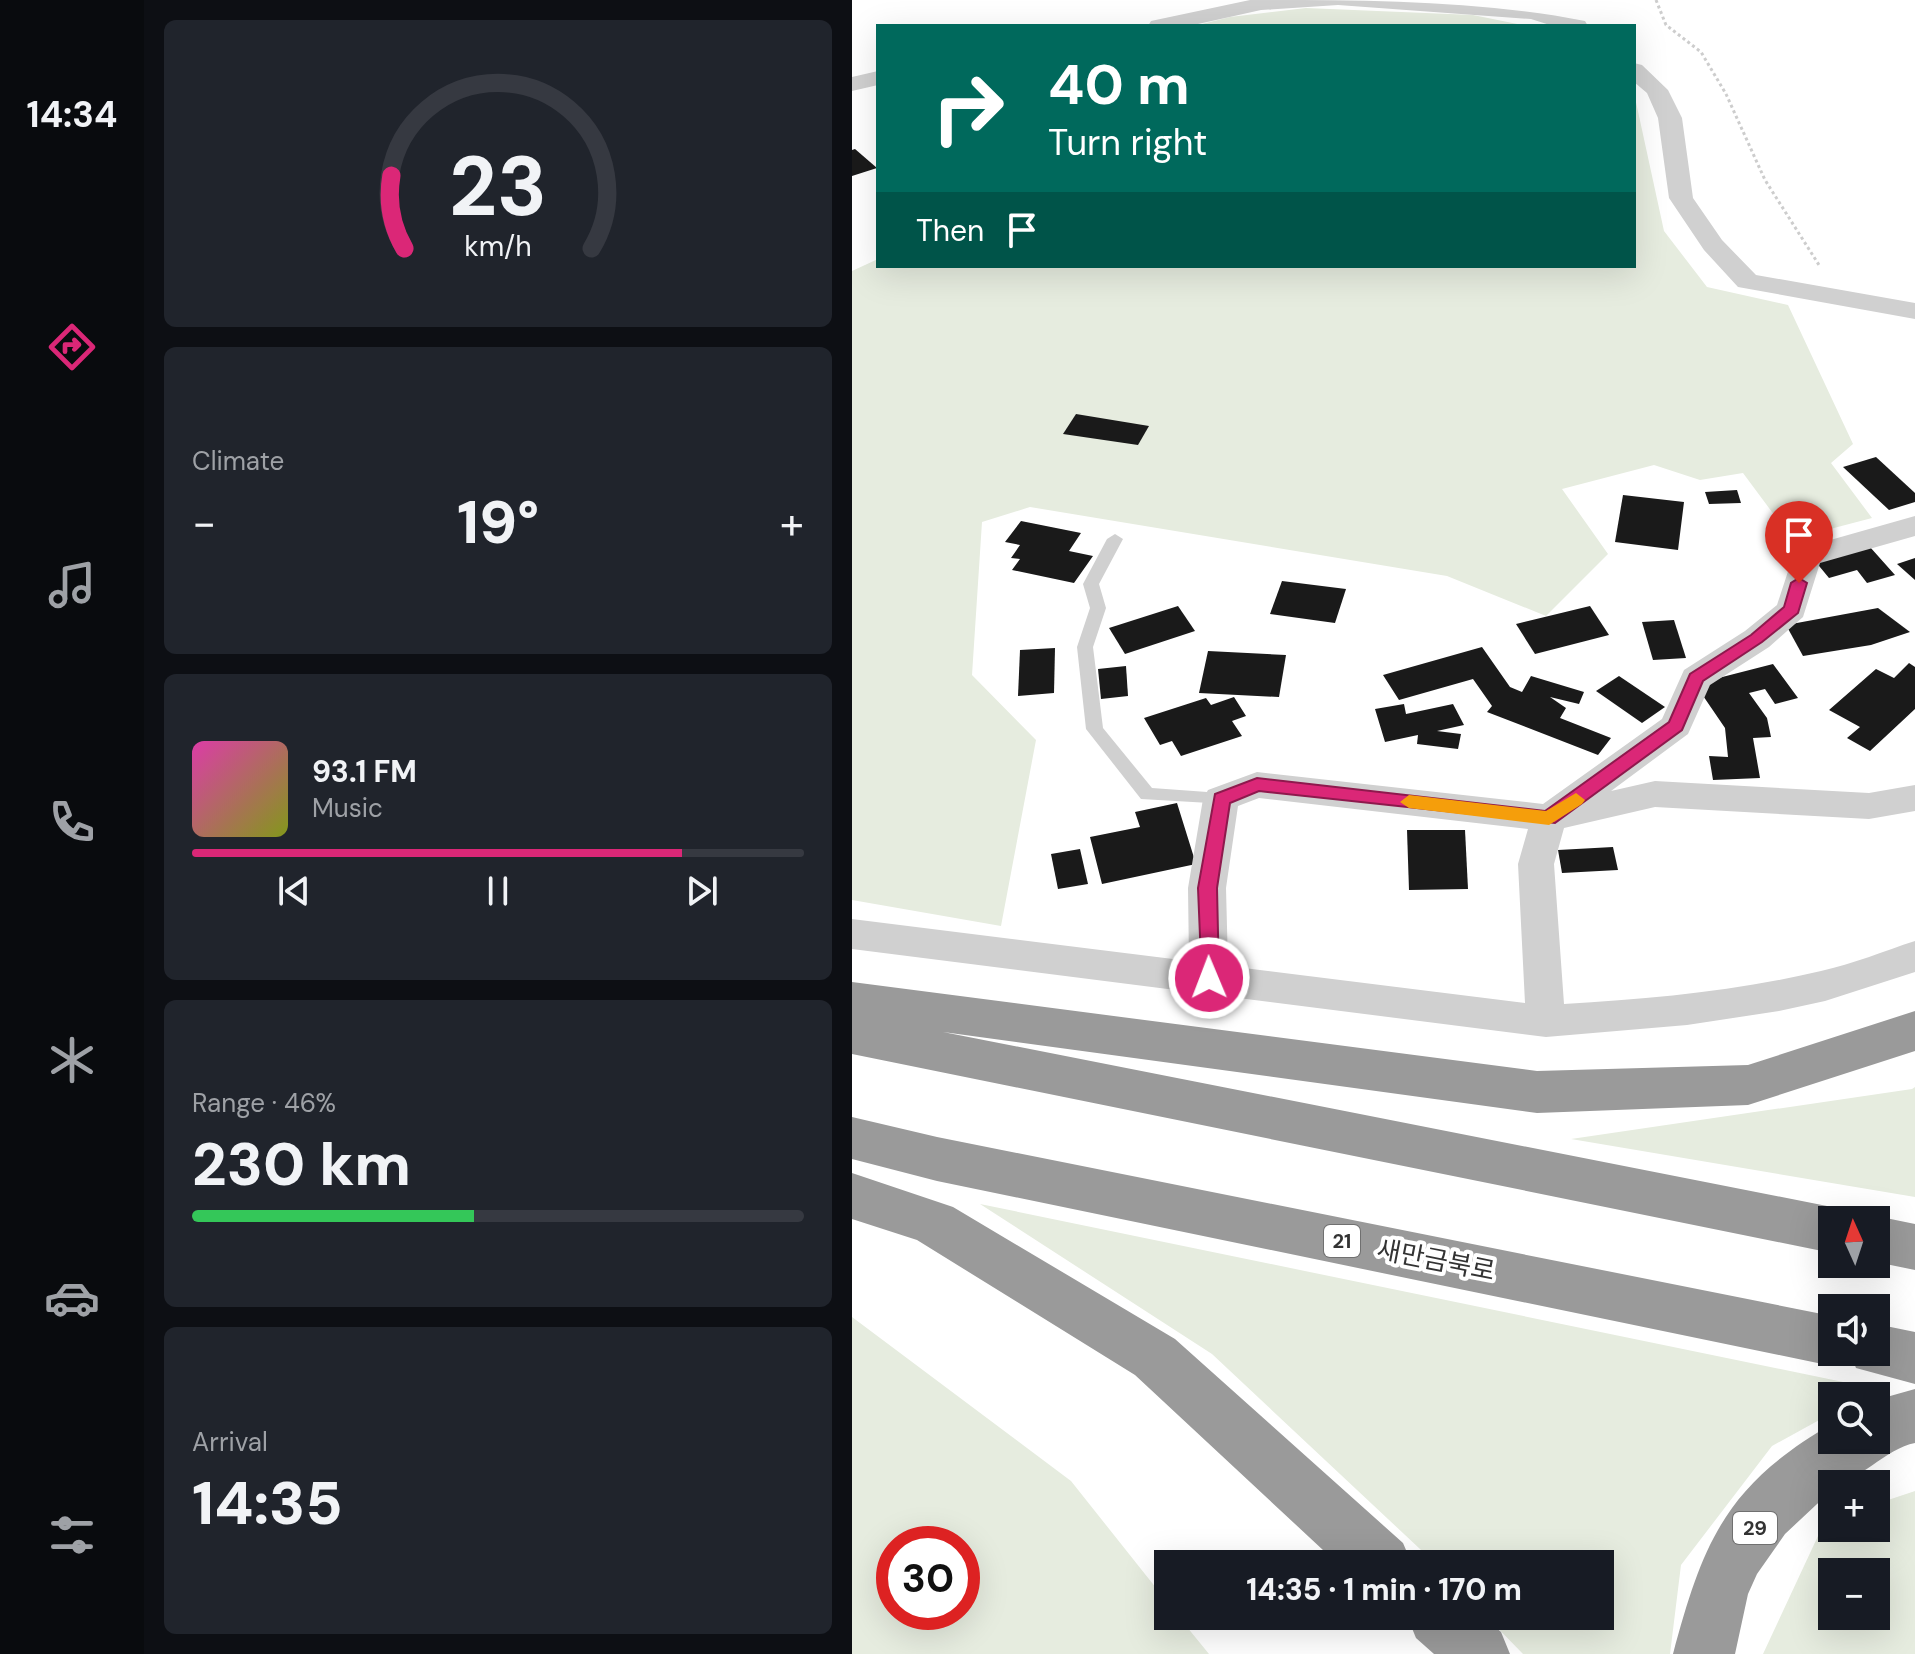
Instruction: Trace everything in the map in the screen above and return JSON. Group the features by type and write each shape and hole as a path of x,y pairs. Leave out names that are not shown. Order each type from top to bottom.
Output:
{"highway":[{"path":"852,1001 1537,1092 1748,1085 1915,1031"},
{"path":"852,1034 1818,1227"},
{"name":"새만금북로","path":"852,1138 952,1162 1818,1338"},
{"path":"852,1196 934,1223 1155,1357 1367,1550"},
{"path":"1890,1242 1915,1247"},
{"path":"1890,1353 1915,1358"},
{"path":"1890,1423 1915,1416"},
{"name":"29","path":"1704,1654 1725,1575 1762,1516 1818,1462 1833,1454"},
{"path":"1453,1630 1479,1654"}],"street":[{"path":"1168,24 1261,4 1334,0"},
{"path":"1343,0 1532,13 1570,24"},
{"path":"1636,72 1657,90 1670,118 1681,198 1713,245 1747,281 1915,311"},
{"path":"852,84 876,78"},
{"path":"1546,1021 1536,864 1549,818 1676,726 1696,678 1757,639 1792,610 1806,557 1915,526"},
{"path":"1209,978 1207,888 1221,799 1257,785 1549,818 1655,794 1869,806 1915,798"},
{"path":"852,934 1546,1021 1636,1016 1746,1003 1857,979 1915,956"}],"lane":[{"path":"1115,539 1091,584 1098,608 1085,647 1095,729 1147,794 1221,799"}],"path":[{"path":"1656,0 1666,25 1701,52 1726,94 1765,180 1819,263 1822,292"}],"shaded area":[{"path":"1306,8 1473,15 1517,24 1202,24 1230,17"},
{"path":"1636,102 1664,231 1707,287 1788,305 1853,444 1831,463 1872,518 1792,539 1743,473 1700,480 1654,465 1562,489 1608,554 1546,616 1447,576 1030,507 982,522 972,675 1036,740 1001,926 852,900 852,271 876,260 876,268 1636,268"},
{"path":"1915,1087 1915,1197 1571,1139 1912,1089"},
{"path":"980,1204 1843,1382 1818,1382 1818,1421 1772,1446 1681,1565 1670,1654 1523,1654 1500,1630 1614,1630 1614,1550 1421,1550 1212,1354"},
{"path":"852,1317 1071,1481 1154,1585 1154,1630 1189,1630 1209,1654 852,1654"},
{"path":"1915,1491 1915,1654 1763,1654 1818,1536 1818,1542 1890,1542 1890,1499"}],"building":[{"path":"855,149 876,168 852,176 852,150"},
{"path":"1076,414 1149,426 1138,445 1063,434"},
{"path":"1876,457 1915,493 1915,502 1889,510 1843,467"},
{"path":"1737,490 1741,503 1709,504 1705,492"},
{"path":"1623,495 1684,502 1678,550 1615,542"},
{"path":"1021,521 1081,533 1069,551 1093,556 1074,583 1012,570 1020,559 1011,558 1020,545 1005,542"},
{"path":"1870,547 1895,575 1867,583 1857,570 1829,578 1815,561"},
{"path":"1915,558 1915,580 1897,564"},
{"path":"1282,581 1346,589 1335,623 1270,614"},
{"path":"1178,606 1195,631 1125,654 1109,628"},
{"path":"1590,606 1609,635 1535,654 1516,624"},
{"path":"1878,608 1910,632 1871,645 1803,656 1786,625"},
{"path":"1674,620 1686,658 1653,660 1642,622"},
{"path":"1482,647 1510,687 1522,692 1531,676 1584,692 1579,704 1550,697 1566,708 1560,718 1611,738 1598,755 1487,712 1492,706 1473,679 1399,700 1383,675"},
{"path":"1055,648 1054,693 1018,696 1020,650"},
{"path":"1208,651 1286,655 1279,697 1199,693"},
{"path":"1909,663 1915,667 1915,709 1870,751 1847,738 1860,727 1829,710 1876,669 1894,678"},
{"path":"1773,664 1798,698 1775,704 1765,689 1749,693 1767,718 1771,737 1753,738 1760,778 1713,780 1709,756 1728,757 1725,728 1695,684"},
{"path":"1126,666 1128,696 1101,699 1098,669"},
{"path":"1619,676 1665,707 1642,723 1596,691"},
{"path":"1234,697 1246,716 1232,721 1242,736 1181,756 1172,741 1160,745 1144,718 1206,698 1211,705"},
{"path":"1404,704 1406,714 1453,704 1464,725 1437,731 1461,734 1458,749 1417,744 1418,735 1385,742 1375,709"},
{"path":"1177,803 1196,864 1102,884 1090,837 1140,827 1135,812"},
{"path":"1407,830 1465,830 1468,889 1409,890"},
{"path":"1613,847 1618,870 1562,873 1558,850"},
{"path":"1080,849 1088,884 1058,889 1051,854"}],"slow traffic":[{"path":"1409,802 1549,818 1576,800"}],"route":[{"path":"1209,978 1207,888 1221,799 1257,785 1549,818 1676,726 1696,678 1757,639 1792,610 1799,583"}]}
